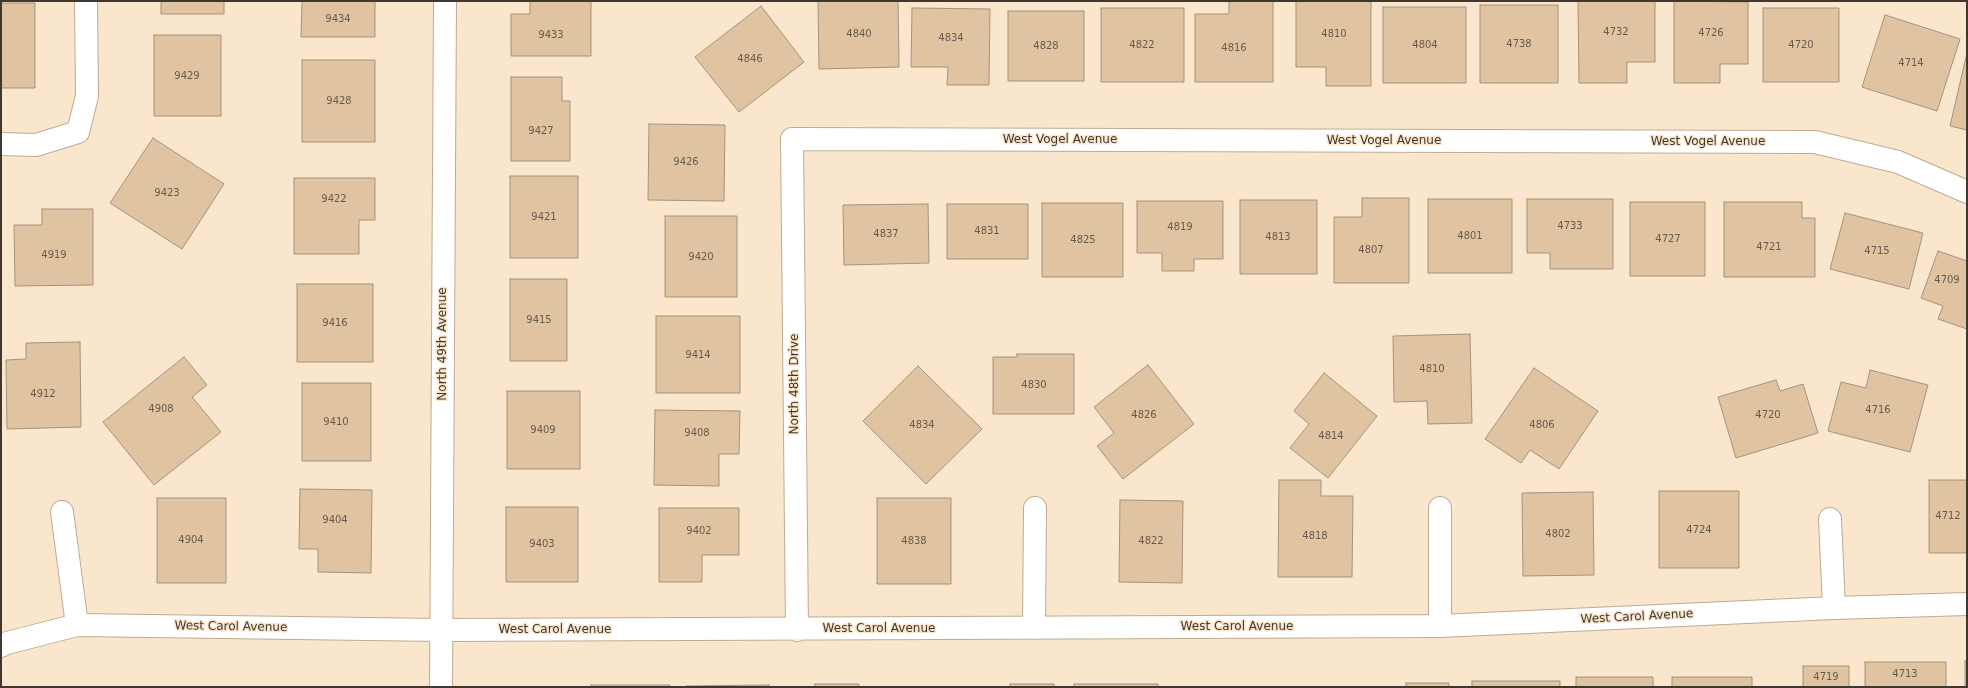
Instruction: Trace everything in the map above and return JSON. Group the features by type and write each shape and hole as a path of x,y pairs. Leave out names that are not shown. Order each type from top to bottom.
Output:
{"street":[{"path":"1,144 36,145 78,132 87,96 86,1"},
{"name":"North 49th Avenue","path":"440,687 445,1"},
{"name":"West Vogel Avenue","path":"792,139 1815,142 1898,162 1967,192"},
{"name":"North 48th Drive","path":"792,139 797,630"},
{"path":"1034,628 1035,508"},
{"path":"1440,508 1440,626"},
{"path":"62,512 77,625"},
{"path":"1830,519 1834,608"},
{"name":"West Carol Avenue","path":"1,646 7,643 77,625 440,630 797,630 1440,626 1834,608 1967,604"}],"building":[{"path":"161,1 224,1 224,14 161,14"},
{"path":"302,1 375,1 375,37 301,37"},
{"path":"530,1 591,1 591,56 511,56 511,14 530,14"},
{"path":"818,1 898,1 899,67 819,69"},
{"path":"1229,1 1273,1 1273,82 1195,82 1195,14 1229,14"},
{"path":"1296,1 1371,1 1371,86 1326,86 1326,67 1296,67"},
{"path":"1578,1 1655,1 1655,62 1627,62 1627,83 1579,83"},
{"path":"1674,1 1748,2 1748,64 1720,64 1720,83 1674,83"},
{"path":"1,3 35,3 35,88 1,88"},
{"path":"1480,5 1558,5 1558,83 1480,83"},
{"path":"761,6 804,62 739,112 695,57"},
{"path":"1383,7 1466,7 1466,83 1383,83"},
{"path":"912,8 990,9 989,85 947,85 948,67 911,67"},
{"path":"1101,8 1184,8 1184,82 1101,82"},
{"path":"1763,8 1839,8 1839,82 1763,82"},
{"path":"1008,11 1084,11 1084,81 1008,81"},
{"path":"1885,15 1960,39 1937,111 1862,87"},
{"path":"154,35 221,35 221,116 154,116"},
{"path":"1967,53 1967,130 1950,126"},
{"path":"302,60 375,60 375,142 302,142"},
{"path":"511,77 562,77 562,101 570,101 570,161 511,161"},
{"path":"649,124 725,125 724,201 648,200"},
{"path":"153,138 224,184 182,249 110,203"},
{"path":"510,176 578,176 578,258 510,258"},
{"path":"294,178 375,178 375,220 359,220 359,254 294,254"},
{"path":"1362,198 1409,198 1409,283 1334,283 1334,217 1362,217"},
{"path":"1428,199 1512,199 1512,273 1428,273"},
{"path":"1527,199 1613,199 1613,269 1550,269 1550,253 1527,253"},
{"path":"1240,200 1317,200 1317,274 1240,274"},
{"path":"1137,201 1223,201 1223,259 1194,259 1194,271 1162,271 1162,253 1137,253"},
{"path":"1630,202 1705,202 1705,276 1630,276"},
{"path":"1724,202 1802,202 1802,218 1815,218 1815,277 1724,277"},
{"path":"1042,203 1123,203 1123,277 1042,277"},
{"path":"928,204 929,263 844,265 843,205"},
{"path":"947,204 1028,204 1028,259 947,259"},
{"path":"42,209 93,209 93,285 15,286 14,225 42,225"},
{"path":"1845,213 1923,233 1909,289 1830,269"},
{"path":"665,216 737,216 737,297 665,297"},
{"path":"1938,251 1967,261 1967,329 1938,319 1943,306 1921,298"},
{"path":"510,279 567,279 567,361 510,361"},
{"path":"297,284 373,284 373,362 297,362"},
{"path":"656,316 740,316 740,393 656,393"},
{"path":"1470,334 1472,423 1428,424 1427,401 1394,402 1393,336"},
{"path":"80,342 81,427 7,429 6,360 26,359 26,343"},
{"path":"1017,354 1074,354 1074,414 993,414 993,357 1017,357"},
{"path":"184,357 207,385 192,397 221,432 154,485 103,422"},
{"path":"1148,365 1194,424 1123,479 1097,446 1114,433 1094,407"},
{"path":"918,366 982,429 926,484 863,421"},
{"path":"1534,368 1598,411 1559,469 1530,450 1521,463 1485,439"},
{"path":"1870,370 1928,385 1910,452 1828,431 1841,382 1866,388"},
{"path":"1324,373 1377,416 1328,478 1290,448 1309,424 1294,411"},
{"path":"1776,380 1780,391 1803,384 1818,433 1736,458 1718,397"},
{"path":"302,383 371,383 371,461 302,461"},
{"path":"507,391 580,391 580,469 507,469"},
{"path":"655,410 740,411 739,454 719,454 719,486 654,485"},
{"path":"1279,480 1321,480 1321,496 1353,496 1352,577 1278,577"},
{"path":"1929,480 1967,480 1967,553 1929,553"},
{"path":"300,489 372,490 371,573 318,572 318,549 299,549"},
{"path":"1659,491 1739,491 1739,568 1659,568"},
{"path":"1593,492 1594,575 1523,576 1522,493"},
{"path":"157,498 226,498 226,583 157,583"},
{"path":"877,498 951,498 951,584 877,584"},
{"path":"1120,500 1183,501 1182,583 1119,582"},
{"path":"506,507 578,507 578,582 506,582"},
{"path":"659,508 739,508 739,555 702,555 702,582 659,582"},
{"path":"1965,661 1967,661 1967,687 1965,687"},
{"path":"1865,662 1946,662 1946,687 1865,687"},
{"path":"1803,666 1849,666 1849,687 1803,687"},
{"path":"1576,677 1653,677 1653,687 1576,687"},
{"path":"1672,677 1752,677 1752,687 1672,687"},
{"path":"1472,681 1560,681 1560,687 1472,687"},
{"path":"1406,683 1449,683 1449,687 1406,687"},
{"path":"815,684 859,684 859,687 815,687"},
{"path":"1010,684 1054,684 1054,687 1010,687"},
{"path":"1074,684 1158,684 1158,687 1074,687"},
{"path":"591,685 670,685 670,687 591,687"},
{"path":"769,685 769,687 686,687 686,686"}]}
